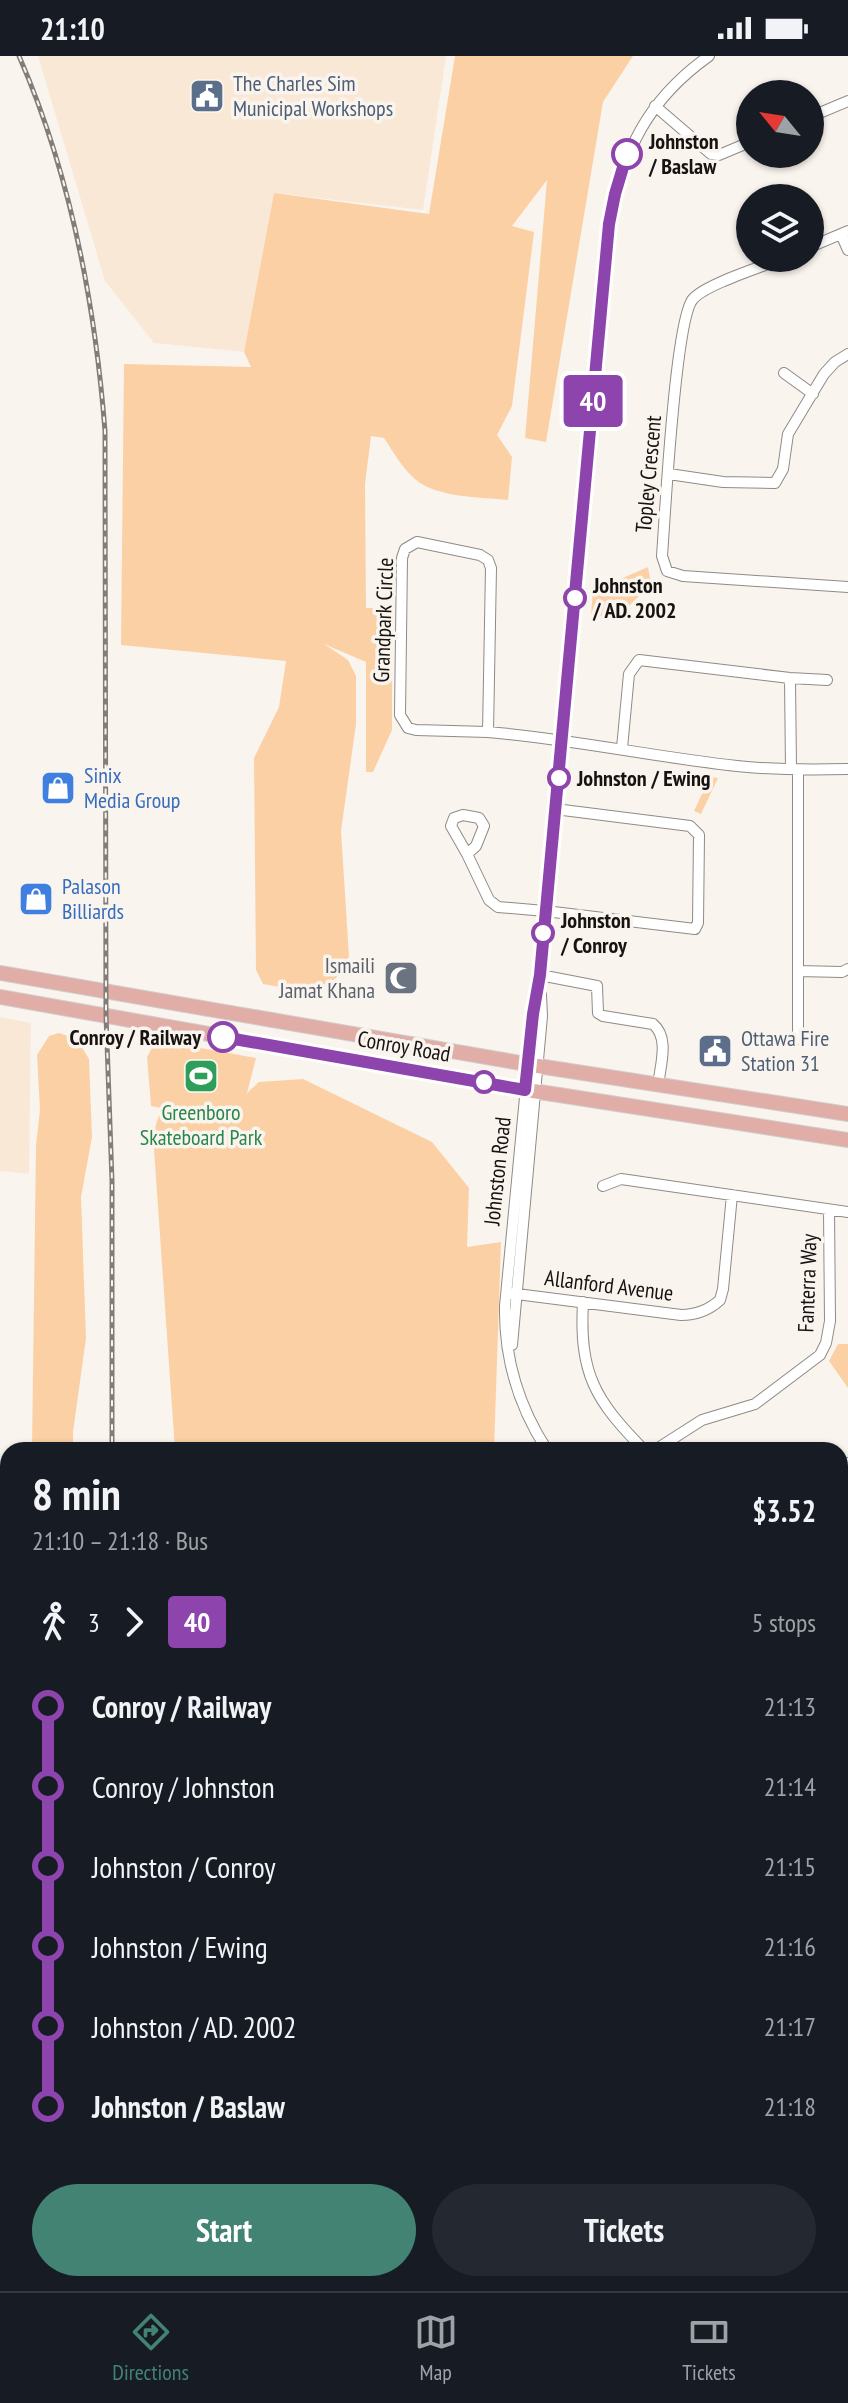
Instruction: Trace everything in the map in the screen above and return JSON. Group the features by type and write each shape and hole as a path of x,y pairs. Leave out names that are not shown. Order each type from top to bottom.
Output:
{"main road":[{"name":"Conroy Road","path":"0,973 700,1093 848,1114"},
{"name":"Conroy Road","path":"0,997 530,1091 848,1140"},
{"path":"697,1117 700,1093"}],"street":[{"name":"Johnston Road","path":"542,1442 527,1417 513,1371 511,1293 530,1091 542,1016 540,975 545,911 609,224 628,152 655,106 670,88 709,56"},
{"path":"824,111 848,101"},
{"path":"655,106 711,154 719,155 736,148"},
{"path":"824,241 844,232 848,250"},
{"name":"Topley Crescent","path":"749,272 707,289 693,298 685,312 662,556 667,571 683,576 848,587"},
{"path":"669,474 723,482 775,483 783,469 788,434 824,374 848,354"},
{"path":"784,373 813,394"},
{"name":"Grandpark Circle","path":"488,732 491,568 488,560 480,555 417,542 405,549 402,558 400,715 408,728 562,739 738,766 848,769"},
{"path":"622,748 629,674 639,660 827,680"},
{"path":"790,678 798,1039"},
{"path":"467,854 489,900 498,907 695,929 698,923 697,830 690,826 555,809"},
{"path":"798,971 842,972 848,969"},
{"path":"540,975 597,986 598,1013 653,1024 658,1028 663,1036 658,1086"},
{"path":"603,1186 621,1179 848,1212"},
{"name":"Allanford Avenue","path":"511,1293 693,1315 720,1300 732,1195"},
{"name":"Fanterra Way","path":"668,1442 702,1420 755,1404 820,1355 830,1321 829,1210"},
{"path":"583,1302 583,1354 594,1389 610,1416 636,1442"}],"shaded area":[{"path":"38,56 446,56 423,210 274,193 244,352 154,343 105,281"},
{"path":"455,56 633,56 603,102 546,442 525,438 547,180 512,226 534,232 512,406 497,435 512,457 508,500 463,496 430,488 409,474 384,438 371,436 365,484 366,608 392,608 392,730 373,772 366,772 366,662 324,644 348,660 356,676 356,724 341,831 349,957 336,978 314,993 263,984 256,970 254,758 279,707 286,661 121,645 124,364 251,367 244,352 274,193 429,214"},
{"path":"648,567 651,584 617,618 591,615 593,591"},
{"path":"710,777 718,778 701,814 694,811"},
{"path":"0,1017 31,1023 29,1174 0,1171"},
{"path":"59,1033 77,1039 89,1059 92,1137 81,1197 86,1338 73,1442 32,1442 36,1145 40,1110 37,1055 49,1036"},
{"path":"156,1040 256,1058 247,1093 259,1082 303,1079 432,1142 469,1188 467,1247 501,1242 494,1442 174,1442 153,1135 161,1108 151,1106 147,1057"},
{"path":"838,1344 848,1344 848,1388 829,1361"}],"railway":[{"path":"19,56 53,147 78,240 95,335 105,431 106,1015 112,1181 112,1442"}],"bus line":[{"name":"40","path":"223,1037 525,1090 540,975 562,751 609,224 627,154"}],"place":[{"name":"The Charles Sim Municipal Workshops","path":"207,96"},
{"name":"Johnston / Baslaw","path":"627,154"},
{"name":"Johnston / AD. 2002","path":"575,598"},
{"name":"Johnston / Ewing","path":"559,778"},
{"name":"Sinix Media Group","path":"58,788"},
{"name":"Palason Billiards","path":"36,899"},
{"name":"Johnston / Conroy","path":"543,933"},
{"name":"Ismaili Jamat Khana","path":"401,978"},
{"name":"Conroy / Railway","path":"223,1037"},
{"name":"Ottawa Fire Station 31","path":"715,1051"},
{"name":"Greenboro Skateboard Park","path":"201,1076"}]}
